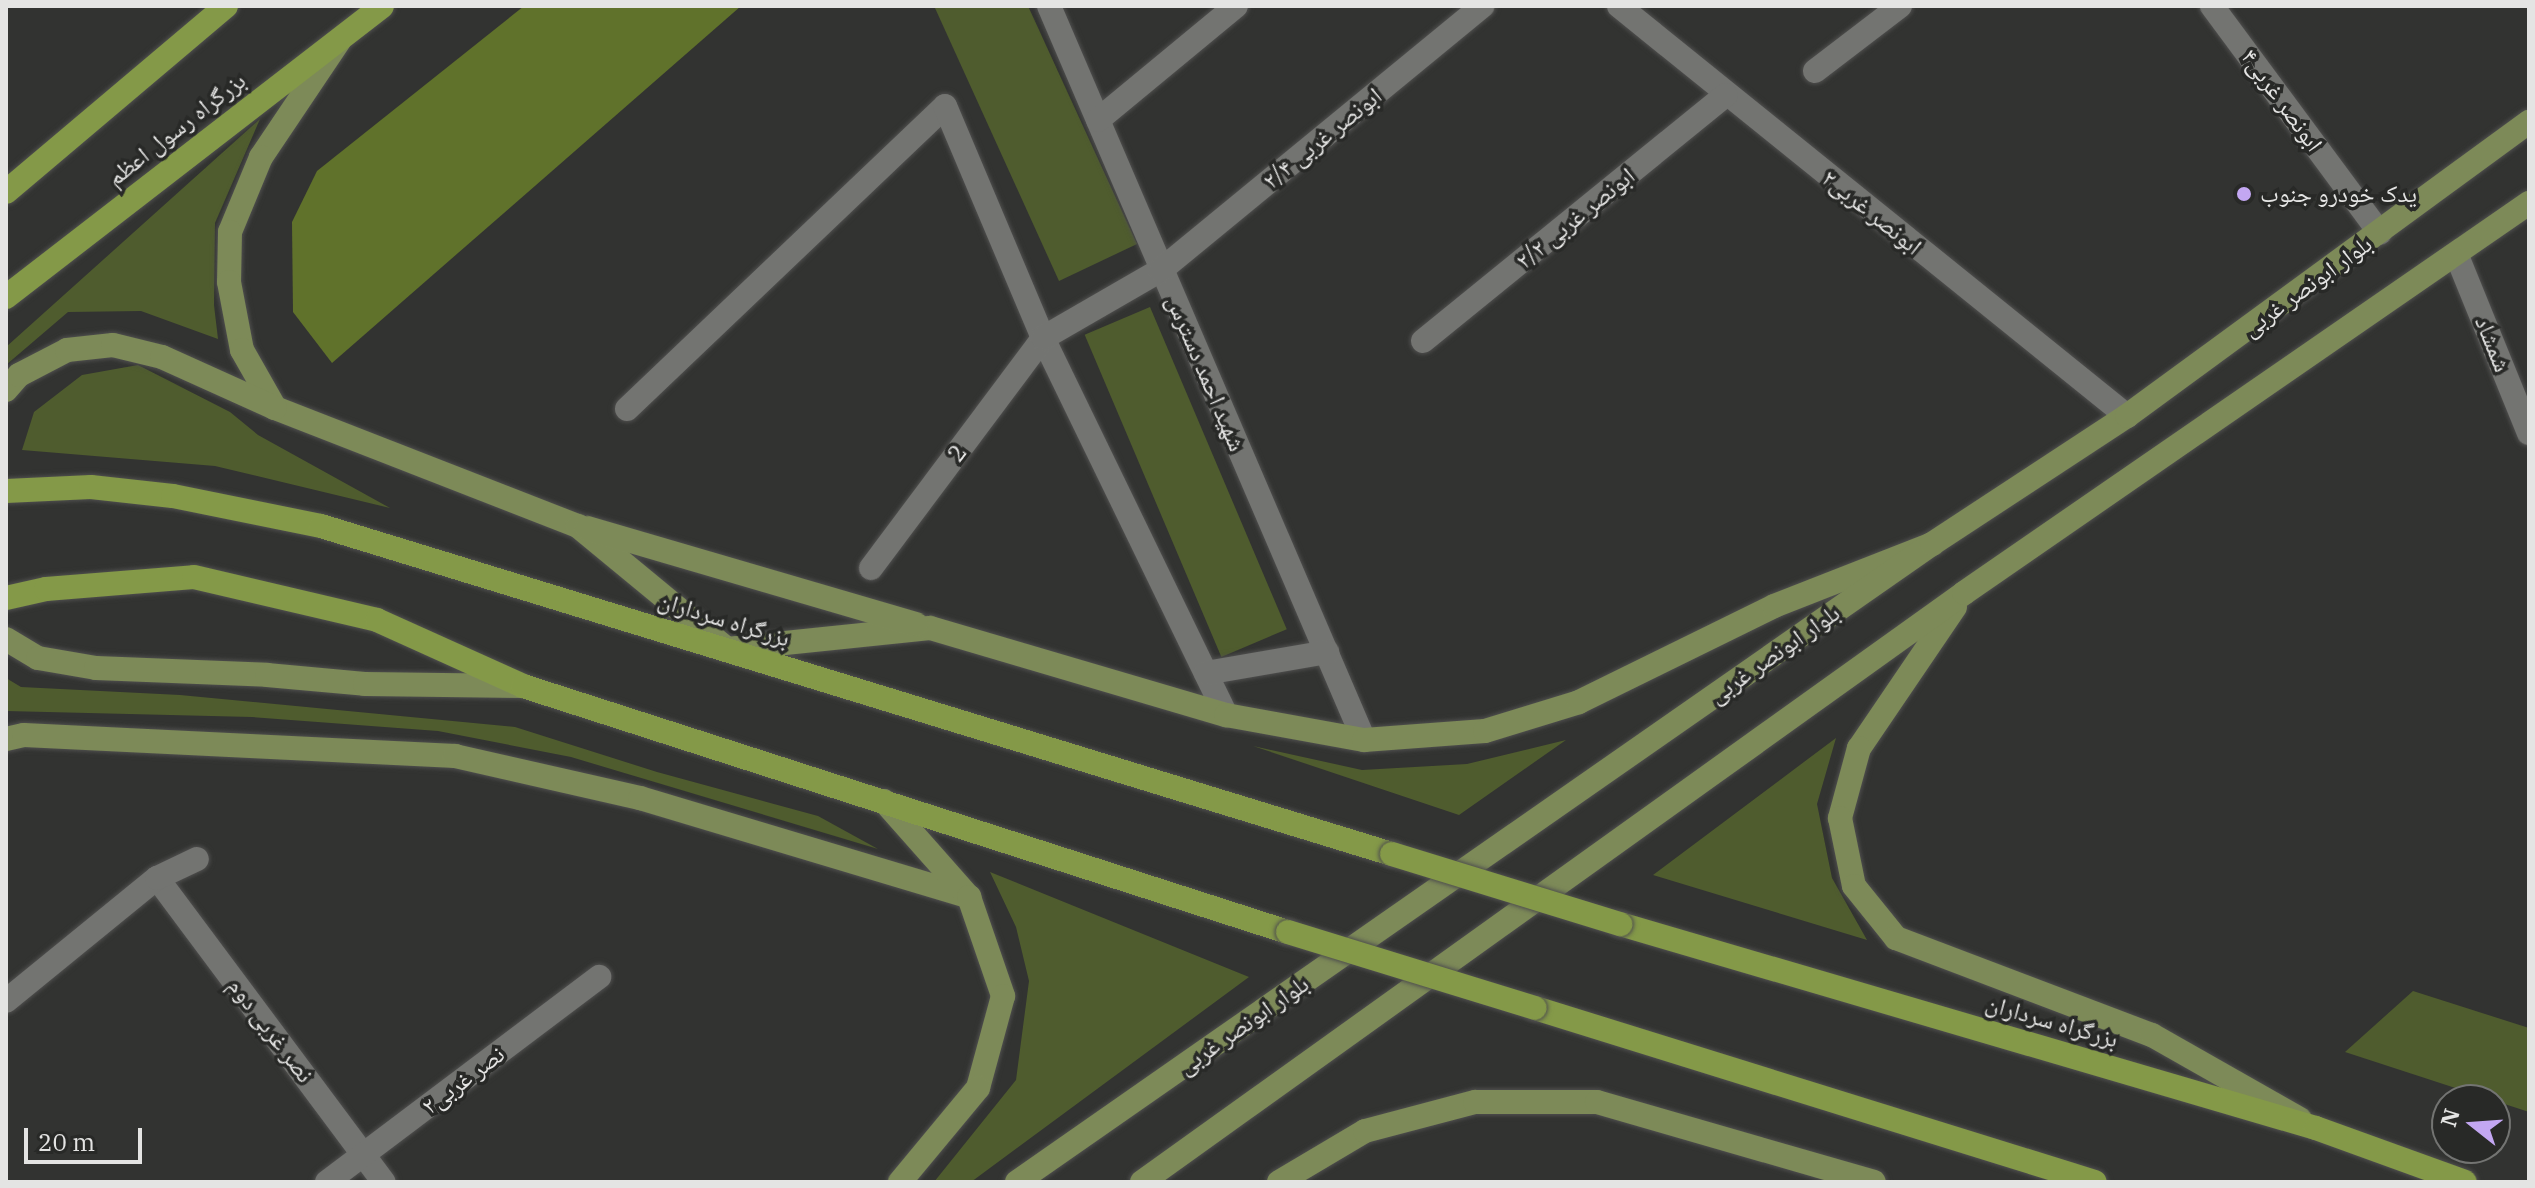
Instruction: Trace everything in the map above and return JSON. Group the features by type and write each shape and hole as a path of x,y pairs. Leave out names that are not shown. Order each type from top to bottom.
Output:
{"highway":[{"path":"6,192 226,6"},
{"name":"بزرگراه رسول اعظم","path":"6,297 382,6"},
{"name":"بزرگراه سرداران","path":"18,490 91,487 173,496 321,526 1620,924 2316,1128 2465,1182"},
{"path":"6,598 46,589 194,577 377,620 523,686 1288,932 2095,1182"}],"main road":[{"path":"275,408 242,350 229,282 230,232 261,157 346,32"},
{"name":"بلوار ابونصر غربی","path":"1017,1182 1932,544 2127,416 2529,122"},
{"path":"1142,1182 1964,593 2457,256 2529,203"},
{"path":"6,390 19,375 67,350 113,345 162,357 275,408 578,526 1226,715 1364,740 1485,731 1579,702 1774,606 1932,544"},
{"path":"578,526 727,649 930,628"},
{"path":"1964,593 1859,748 1840,818 1854,886 1896,938 2152,1035 2316,1128"},
{"path":"6,639 38,658 96,668 267,675 365,684 523,686"},
{"path":"6,739 24,735 455,756 640,798 969,897"},
{"path":"884,801 969,897 1003,996 978,1088 900,1182"},
{"path":"1279,1182 1365,1131 1475,1102 1597,1102 1874,1182"}],"street":[{"name":"شهید احمد دسترس","path":"1049,6 1364,740"},
{"path":"1098,120 1236,6"},
{"name":"ابونصر غربی ۲/۴","path":"1043,338 1161,270 1482,6"},
{"name":"۲ابونصر غربی","path":"1619,6 2127,416"},
{"path":"1815,71 1900,6"},
{"name":"۴ابونصر غربی","path":"2212,6 2380,233"},
{"name":"ابونصر غربی ۲/۲","path":"1423,341 1726,95"},
{"path":"627,409 945,106 1043,338 1226,715"},
{"name":"شمشاد","path":"2457,256 2529,433"},
{"name":"2","path":"871,568 1043,338"},
{"path":"1206,673 1327,652"},
{"path":"6,1001 157,878 197,859"},
{"name":"نصر غربی دوم","path":"157,878 384,1182"},
{"name":"نصر غربی۲","path":"327,1182 599,977"}],"green space":[{"path":"524,6 741,6 332,363 293,312 292,222 317,171"},
{"path":"1028,6 1137,244 1059,281 935,8"},
{"path":"260,119 215,223 214,305 218,339 141,311 68,312 6,365 6,347"},
{"path":"1150,307 1287,629 1221,657 1085,335"},
{"path":"138,365 230,412 258,435 390,508 215,466 22,450 34,412 82,375"},
{"path":"6,678 21,687 180,695 515,727 657,772 818,816 878,849 571,757 438,731 252,717 6,711"},
{"path":"1836,738 1817,804 1832,878 1867,940 1653,875"},
{"path":"1566,740 1459,815 1253,746 1362,770 1467,764"},
{"path":"990,872 1249,977 971,1182 934,1182 1016,1080 1029,981 1016,927"},
{"path":"2413,991 2529,1028 2529,1112 2511,1106 2511,1084 2443,1084 2345,1052"}],"place":[{"name":"یدک خودرو جنوب","path":"2244,194"}]}
